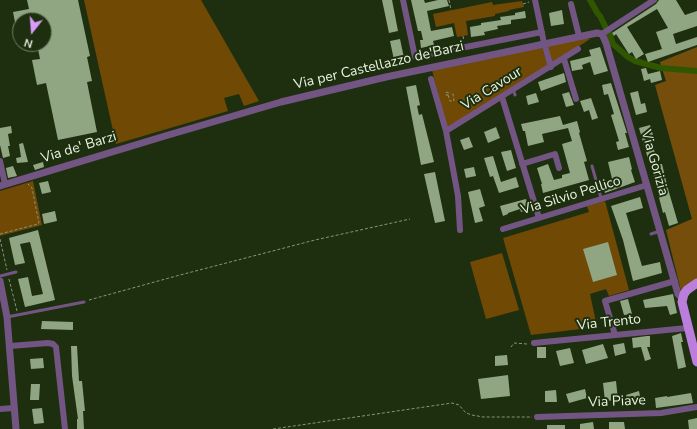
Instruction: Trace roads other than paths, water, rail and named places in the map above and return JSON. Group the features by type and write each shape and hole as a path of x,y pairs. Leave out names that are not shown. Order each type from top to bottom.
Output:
{"main road":[{"path":"697,283 687,290 682,298 687,328 695,346 697,362"}],"street":[{"path":"403,0 415,57 542,32"},
{"path":"535,0 544,43 551,67"},
{"path":"602,34 654,0"},
{"path":"572,4 579,36"},
{"name":"Via per Castellazzo de'Barzi","path":"165,136 237,112 384,76 579,36 597,33 602,34"},
{"name":"Via Gorizia","path":"602,34 606,43 678,294 682,298"},
{"name":"Via Cavour","path":"446,131 502,97 514,92 578,49"},
{"path":"564,59 576,100"},
{"path":"431,79 446,131 458,196 460,230"},
{"path":"502,97 539,218"},
{"name":"Via de' Barzi","path":"3,185 150,138 165,136"},
{"path":"522,164 554,154 559,168"},
{"path":"0,161 3,185"},
{"name":"Via Silvio Pellico","path":"503,229 647,185"},
{"path":"0,281 7,318 16,429"},
{"path":"615,335 605,301 675,281"},
{"name":"Via Trento","path":"534,343 687,328"},
{"path":"10,346 48,343 53,344 56,347 65,429"},
{"name":"Via Piave","path":"537,417 661,413 697,407"},
{"path":"0,410 14,408"}],"lane":[{"path":"592,166 601,198"},
{"path":"651,234 660,231"},
{"path":"0,276 16,272"},
{"path":"7,318 84,302"}],"waterway":[{"path":"590,0 598,14"},
{"path":"600,16 606,28"},
{"path":"609,33 613,44 635,61 661,68 697,71"}]}
